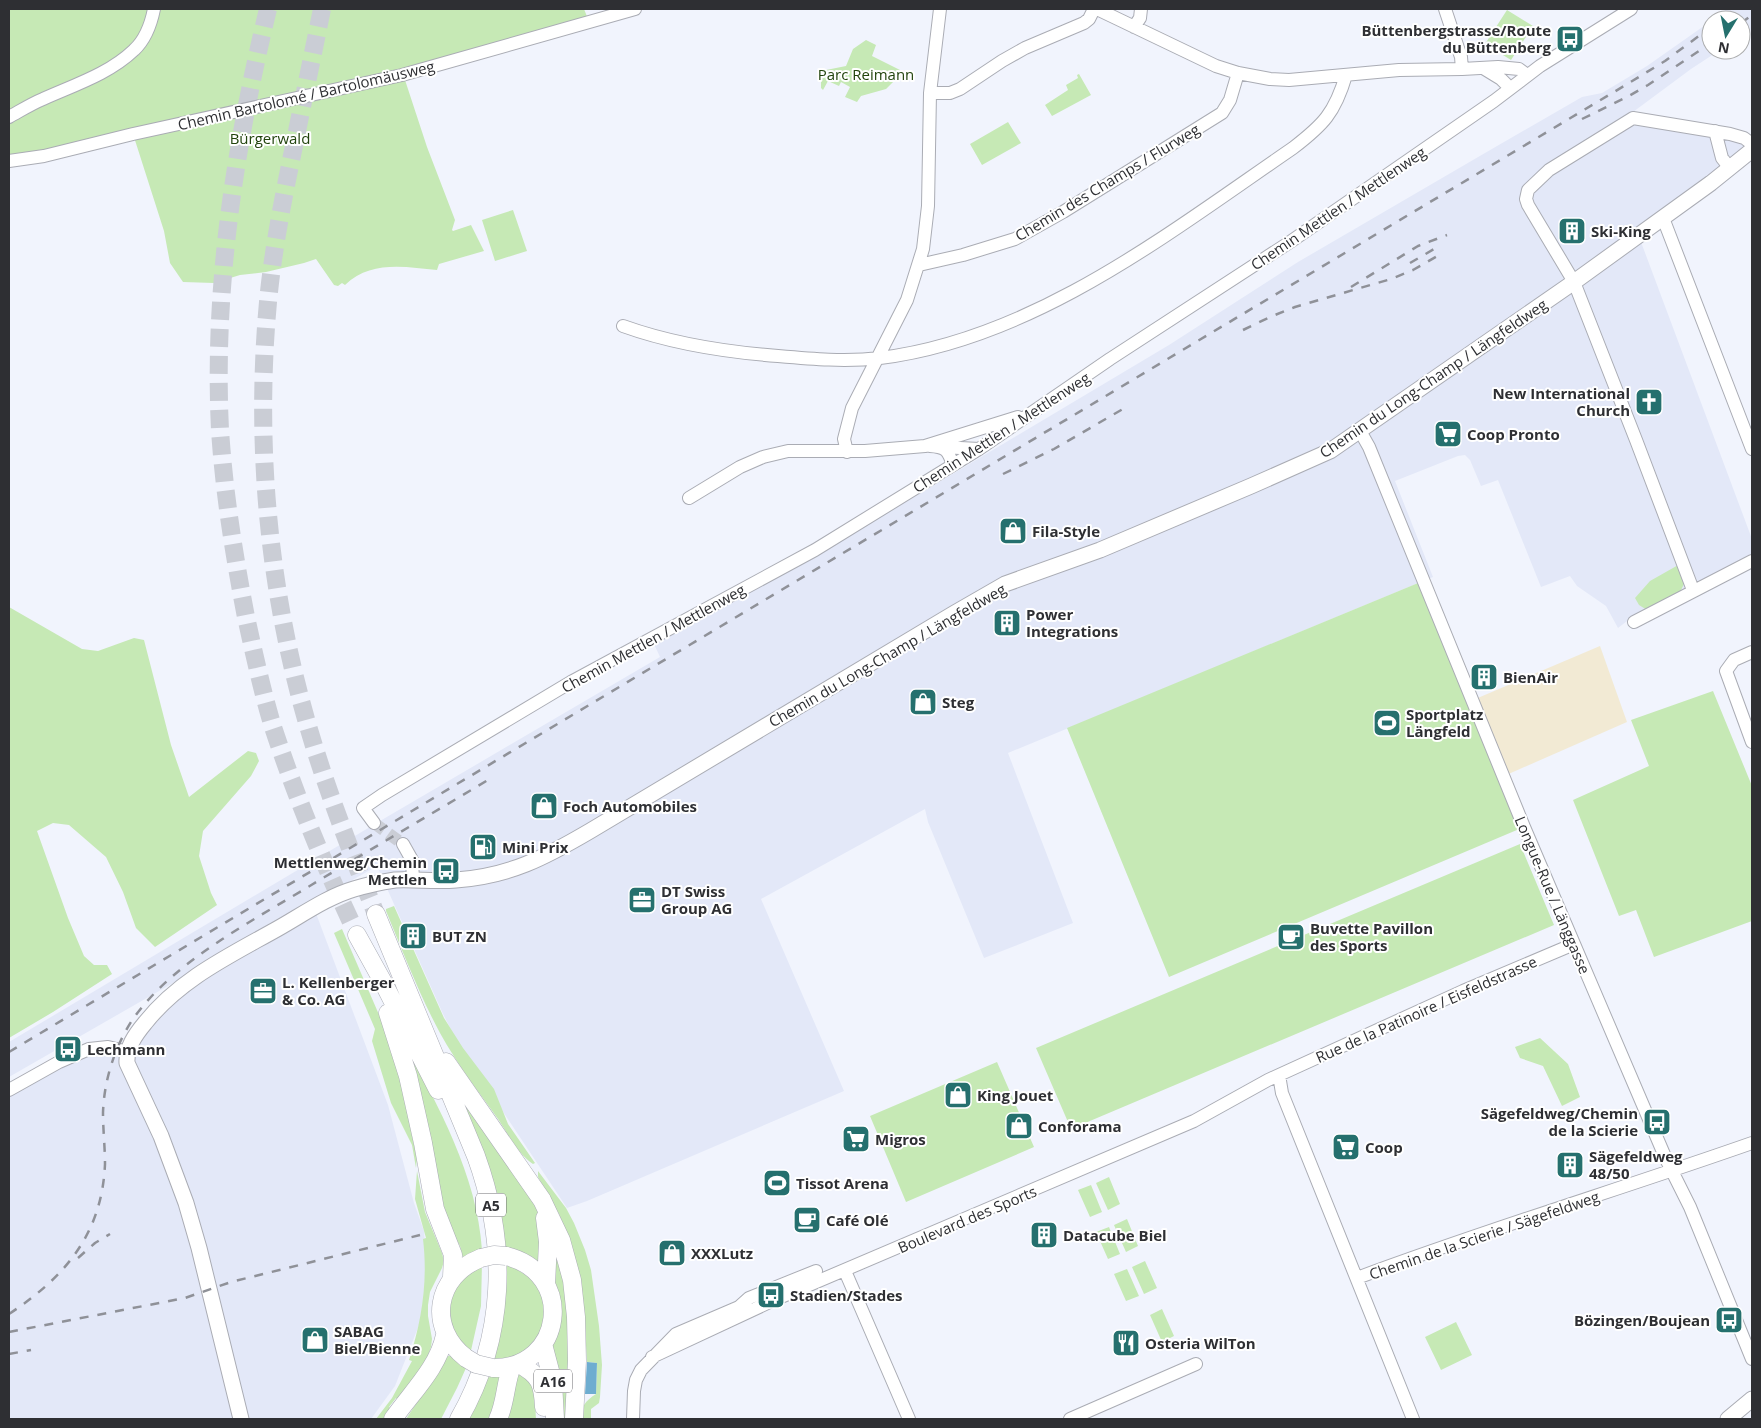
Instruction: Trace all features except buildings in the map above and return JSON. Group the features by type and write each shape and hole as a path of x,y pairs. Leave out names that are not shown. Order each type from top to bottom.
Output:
{"highway":[{"name":"A5","path":"376,914 483,1175 491,1204 497,1238 498,1275 494,1323 479,1375 458,1419"},
{"name":"A5","path":"449,1419 472,1372 485,1322 490,1269 486,1222 475,1176 455,1126 387,990 354,929 391,1022 408,1076 432,1197 453,1255 452,1277"},
{"path":"411,998 445,1061 527,1178 548,1210 555,1225 566,1254 576,1306 577,1337 574,1419"},
{"path":"527,1178 540,1201 546,1222 548,1242 546,1284"},
{"path":"506,1256 519,1260 532,1268 546,1284 552,1299 553,1312 550,1332 534,1354 515,1365 493,1368 476,1364 454,1348 445,1335 441,1301 452,1277 467,1265 481,1258 506,1256"},
{"path":"392,1419 420,1384 440,1354 445,1335"},
{"name":"A16","path":"543,1344 552,1375 555,1419"},
{"path":"498,1419 505,1402 508,1380 515,1365"},
{"name":"A16","path":"515,1365 533,1372 539,1380 543,1391 545,1419"},
{"path":"402,1419 420,1384"}],"main road":[{"name":"Chemin du Long-Champ / Längfeldweg","path":"128,1052 139,1030 165,1000 191,978 339,894 394,880 440,881 500,874 537,861 1005,584 1100,550 1330,451 1574,282 1663,218 1752,150"},
{"path":"128,1052 128,1063 161,1136 186,1204 199,1248 241,1419"},
{"path":"1728,1419 1752,1400"}],"street":[{"path":"9,117 43,99 78,85 123,59 135,49 144,37 151,24 154,9"},
{"name":"Chemin Bartolomé / Bartolomäusweg","path":"9,162 44,156 133,134 402,75 598,14 635,9"},
{"path":"847,452 844,439 852,408 907,300 919,265 925,236 928,206 930,94 940,9"},
{"path":"930,94 950,93 960,89 1025,48 1084,23 1095,9 1202,60 1238,73 1270,80 1399,70 1509,67 1519,69 1527,75"},
{"path":"1134,27 1140,18 1141,9"},
{"path":"1445,9 1462,57 1462,69"},
{"path":"1606,9 1612,20"},
{"name":"Chemin Mettlen / Mettlenweg","path":"374,822 362,808 571,682 815,550 979,449 1110,359 1290,242 1527,75 1631,9"},
{"path":"1483,68 1502,79 1510,88"},
{"name":"Chemin des Champs / Flurweg","path":"919,265 963,255 1015,239 1063,212 1222,113 1230,100 1238,73"},
{"path":"623,326 646,334 698,347 823,360 879,358 939,346 980,334 1019,318 1071,292 1139,254 1293,148 1314,132 1330,114 1341,94 1346,75"},
{"path":"1693,590 1574,282 1528,205 1526,196 1530,186 1556,165 1633,118 1715,131 1744,138 1752,144"},
{"path":"1715,131 1722,158 1729,167"},
{"path":"1663,218 1752,449"},
{"path":"925,446 1035,411"},
{"name":"Longue-Rue / Länggasse","path":"1360,431 1369,447 1524,827 1672,1171 1690,1207 1752,1358"},
{"path":"689,498 740,467 763,457 788,451 847,452 925,446 979,449"},
{"path":"941,447 949,453 953,465"},
{"path":"1634,622 1752,561"},
{"path":"1752,652 1734,660 1726,671 1752,742"},
{"path":"403,844 412,860 413,880"},
{"name":"Rue de la Patinoire / Eisfeldstrasse","path":"1278,1075 1463,991 1574,944"},
{"path":"9,1090 59,1062 89,1049 108,1048 128,1052"},
{"path":"1278,1075 1282,1093 1413,1419"},
{"name":"Boulevard des Sports","path":"652,1357 774,1300 1194,1121 1278,1075"},
{"name":"Chemin de la Scierie / Sägefeldweg","path":"1357,1278 1482,1233 1752,1143"},
{"path":"633,1419 636,1380 641,1370 676,1334 739,1307 749,1298 816,1271"},
{"path":"845,1271 909,1419"},
{"path":"1070,1419 1196,1364"}],"shaded area":[{"path":"1752,9 1752,29 1751,10 1726,10"},
{"path":"1701,28 1701,60 1705,60 1633,112 1752,141 1641,242 1752,539 1752,555 1631,618 1618,628 1606,606 1577,586 1570,576 1541,587 1498,480 1481,486 1470,460 1465,455 1395,481 1433,577 1008,753 1073,923 984,958 928,822 925,809 761,899 844,1091 567,1208 460,1047 443,1014 377,866 9,1077 9,1042 660,657 654,644 822,552 1169,345 1298,262 1485,153 1582,97 1602,93 1647,66"},
{"path":"1600,646 1627,722 1504,776 1473,700"},
{"path":"314,908 388,1105 414,1203 424,1231 428,1281 421,1320 395,1386 371,1419 9,1419 9,1090 89,1049 127,1052 165,1000"}],"green space":[{"name":"Bürgerwald","path":"9,9 584,9 588,19 405,80 427,147 455,220 452,230 471,225 484,251 439,264 437,270 401,267 377,268 355,277 345,285 342,283 338,286 334,285 316,259 266,272 240,275 214,283 183,282 170,263 164,231 133,134 9,161"},
{"path":"1507,10 1533,26 1511,60 1485,44"},
{"name":"Parc Reimann","path":"866,40 876,45 872,56 914,77 896,79 886,89 861,96 857,102 845,97 850,87 841,82 839,86 828,81 823,90 821,88 821,71 846,66 853,49"},
{"path":"1079,74 1091,95 1052,116 1045,105 1068,90 1066,85 1078,78 1077,75"},
{"path":"1008,122 1021,143 982,165 970,144"},
{"path":"513,210 527,251 495,261 482,220"},
{"path":"1680,564 1684,584 1679,594 1647,610 1639,605 1635,598 1650,581"},
{"path":"1423,581 1524,827 1169,977 1067,728"},
{"path":"9,607 82,649 98,651 134,638 144,640 171,745 189,797 248,751 256,753 259,761 251,776 203,831 199,856 217,905 155,947 136,928 123,892 106,857 69,825 53,823 37,831 68,918 84,956 94,965 107,965 112,974 9,1038"},
{"path":"1713,691 1752,786 1752,921 1654,957 1636,910 1619,916 1573,800 1649,766 1631,720"},
{"path":"1520,844 1554,925 1071,1129 1036,1048"},
{"path":"394,906 444,1018 463,1048 494,1089 508,1124 535,1163 533,1164 528,1160 514,1144 440,1033 418,988 386,911 386,909"},
{"path":"342,929 383,1024 398,1071 417,1158 416,1168 412,1145 391,1103 372,1041 375,1029 334,933"},
{"path":"1540,1038 1568,1064 1580,1097 1562,1106 1543,1066 1520,1058 1515,1047"},
{"path":"404,1041 454,1142 472,1195 479,1222 482,1250 463,1258 460,1246 445,1219"},
{"path":"997,1062 1034,1147 906,1202 870,1116"},
{"path":"461,1099 527,1189 541,1219 542,1266 520,1252 504,1247"},
{"path":"417,1171 425,1212 444,1261 430,1292 428,1305 432,1339 431,1347 426,1361 400,1401 396,1398 389,1407 393,1411 387,1419 376,1419 392,1398 412,1361 409,1360 423,1300 425,1270 423,1239 426,1238 415,1199"},
{"path":"538,1171 566,1208 585,1250 591,1270 599,1326 602,1365 599,1403 591,1409 591,1419 580,1419 584,1405 596,1394 597,1363 587,1362 584,1311 567,1233 559,1214 538,1177"},
{"path":"1109,1177 1120,1204 1108,1210 1096,1183"},
{"path":"1091,1185 1102,1212 1090,1217 1078,1190"},
{"path":"1127,1219 1138,1246 1126,1252 1114,1225"},
{"path":"1109,1227 1120,1254 1108,1259 1096,1232"},
{"path":"557,1240 568,1278 571,1419 561,1419 551,1349"},
{"path":"1145,1261 1157,1288 1144,1294 1132,1267"},
{"path":"505,1262 540,1284 547,1322 527,1353 491,1362"},
{"path":"482,1263 481,1306 470,1355 461,1347 447,1320 453,1287"},
{"path":"1127,1269 1139,1296 1126,1301 1114,1274"},
{"path":"1162,1309 1174,1336 1162,1342 1150,1315"},
{"path":"1456,1322 1472,1355 1441,1370 1425,1337"},
{"path":"448,1356 451,1356 466,1368 441,1419 406,1419"},
{"path":"518,1374 529,1382 532,1387 536,1419 505,1419"},
{"path":"487,1375 504,1375 495,1419 467,1419"}],"water":[{"path":"587,1362 597,1363 596,1394 585,1394"}],"tunnel":[{"path":"268,9 236,165 223,270 219,376 220,430 224,477 246,617 269,713 300,802 352,924"},
{"path":"322,9 283,201 270,282 264,355 264,462 274,569 294,674 323,774 376,914"},
{"path":"374,823 403,844"}],"railway":[{"path":"9,1052 1624,86 1665,61 1701,34"},
{"path":"1582,119 1648,85 1701,50"},
{"path":"1351,287 1418,246 1447,235"},
{"path":"1410,263 1441,245"},
{"path":"1243,330 1295,307 1391,279 1413,270 1441,254"},
{"path":"1003,474 1054,449 1128,406"},
{"path":"9,1314 29,1300 63,1269 77,1251 97,1212 105,1164 103,1113 105,1089 115,1054 125,1032 148,1001 168,981 214,944 493,777"},
{"path":"78,1258 95,1243 110,1234"},
{"path":"9,1332 185,1298 231,1282 420,1235"},
{"path":"9,1354 31,1350"}],"place":[{"name":"Büttenbergstrasse/Route du Büttenberg","path":"1570,39"},
{"name":"Ski-King","path":"1572,231"},
{"name":"New International Church","path":"1649,402"},
{"name":"Coop Pronto","path":"1448,434"},
{"name":"Fila-Style","path":"1013,531"},
{"name":"Power Integrations","path":"1007,623"},
{"name":"BienAir","path":"1484,677"},
{"name":"Steg","path":"923,702"},
{"name":"Sportplatz Längfeld","path":"1387,723"},
{"name":"Foch Automobiles","path":"544,806"},
{"name":"Mini Prix","path":"483,847"},
{"name":"Mettlenweg/Chemin Mettlen","path":"446,871"},
{"name":"DT Swiss Group AG","path":"642,900"},
{"name":"BUT ZN","path":"413,936"},
{"name":"Buvette Pavillon des Sports","path":"1291,937"},
{"name":"L. Kellenberger & Co. AG","path":"263,991"},
{"name":"Lechmann","path":"68,1049"},
{"name":"King Jouet","path":"958,1095"},
{"name":"Sägefeldweg/Chemin de la Scierie","path":"1657,1122"},
{"name":"Conforama","path":"1019,1126"},
{"name":"Migros","path":"856,1139"},
{"name":"Coop","path":"1346,1147"},
{"name":"Sägefeldweg 48/50","path":"1570,1165"},
{"name":"Tissot Arena","path":"777,1183"},
{"name":"Café Olé","path":"807,1220"},
{"name":"Datacube Biel","path":"1044,1235"},
{"name":"XXXLutz","path":"672,1253"},
{"name":"Stadien/Stades","path":"771,1295"},
{"name":"Bözingen/Boujean","path":"1729,1320"},
{"name":"SABAG Biel/Bienne","path":"315,1340"},
{"name":"Osteria WilTon","path":"1126,1343"}]}
